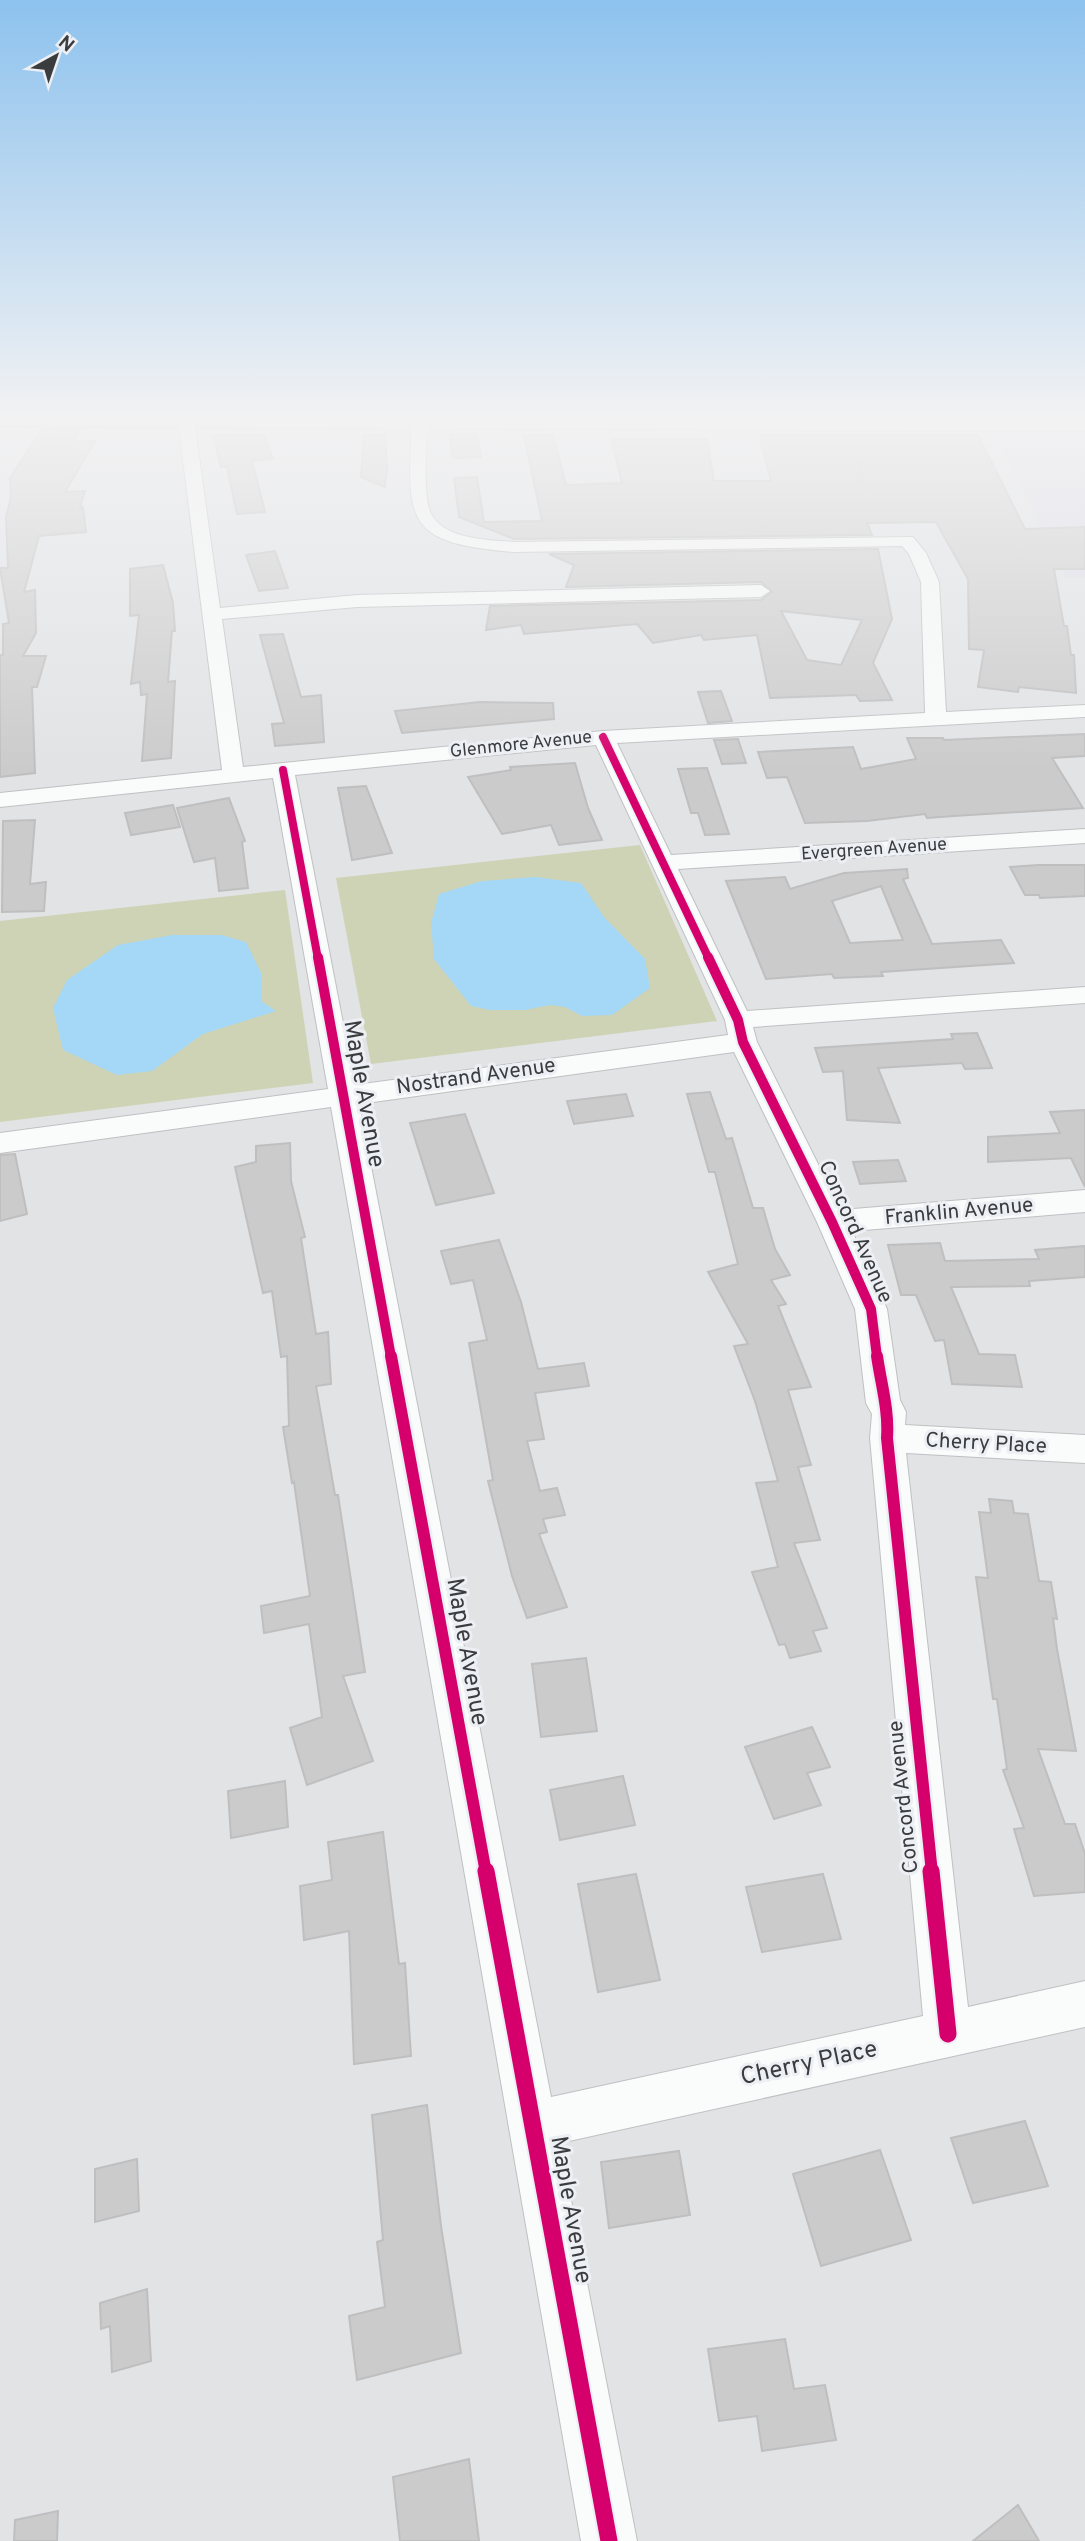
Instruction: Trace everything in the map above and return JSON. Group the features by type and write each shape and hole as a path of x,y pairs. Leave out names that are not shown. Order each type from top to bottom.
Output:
{"street":[{"path":"201,533 233,774"},
{"path":"444,533 462,540 514,547 907,541 917,553 930,582 936,718"},
{"path":"212,614 357,601 761,591"},
{"name":"Glenmore Avenue","path":"0,800 603,737 1085,711"},
{"name":"Concord Avenue","path":"603,737 871,1309 883,1403 889,1412 887,1438 948,2034"},
{"name":"Maple Avenue","path":"283,771 609,2541"},
{"name":"Evergreen Avenue","path":"664,863 1085,836"},
{"name":"Nostrand Avenue","path":"0,1143 342,1096 741,1031 1085,995"},
{"name":"Franklin Avenue","path":"832,1222 1085,1202"},
{"name":"Cherry Place","path":"887,1438 1085,1450"},
{"name":"Cherry Place","path":"533,2125 1085,2004"}],"shaded area":[{"path":"1044,533 1085,533 1085,577 1066,577"}],"green space":[{"path":"640,845 717,1021 371,1064 336,878"},
{"path":"285,890 313,1083 0,1122 0,921"}],"water":[{"path":"535,877 581,883 604,917 645,959 650,988 612,1015 582,1016 565,1007 550,1005 525,1010 490,1010 471,1006 434,959 431,923 439,894 482,881"},
{"path":"172,935 221,935 246,942 261,973 261,1001 276,1011 203,1034 152,1071 117,1075 63,1050 53,1008 67,980 118,945"}],"building":[{"path":"7,533 79,533 39,536 24,592 35,590 36,633 23,656 46,656 37,687 32,687 35,773 0,777 0,655 3,655 3,624 9,623 0,568 8,568"},
{"path":"498,533 871,533 872,535 514,539"},
{"path":"942,533 1085,533 1085,569 1054,569 1064,626 1067,626 1071,655 1074,655 1076,693 1019,687 1018,692 978,687 984,650 969,649 968,579"},
{"path":"878,549 892,619 873,663 892,700 860,701 856,695 770,698 757,635 704,640 701,635 653,643 637,624 524,634 521,625 486,630 490,606 761,600 772,592 761,582 566,587 574,565 549,554","holes":["781,611 862,620 841,665 807,660"]},
{"path":"275,551 288,588 259,591 246,555"},
{"path":"163,565 173,603 175,631 172,631 168,682 175,681 171,758 142,761 147,694 141,695 140,682 131,684 139,615 130,616 130,569"},
{"path":"283,634 301,697 321,695 324,742 275,746 272,724 284,723 260,635"},
{"path":"721,691 732,721 708,723 698,692"},
{"path":"480,702 553,703 554,719 402,733 395,711"},
{"path":"1085,734 1085,756 1052,758 1083,808 927,818 925,814 867,821 805,823 787,777 767,778 758,752 853,747 861,769 916,759 907,738 944,740"},
{"path":"738,739 746,763 722,764 714,740"},
{"path":"575,763 588,808 602,840 559,845 551,825 502,834 468,777 511,770 510,767"},
{"path":"707,768 729,834 705,835 698,813 691,813 678,769"},
{"path":"366,786 392,853 352,860 338,788"},
{"path":"229,798 245,841 242,842 248,888 219,891 215,858 194,862 177,808"},
{"path":"173,805 180,827 131,835 125,813"},
{"path":"35,820 30,884 46,882 44,911 2,912 3,821"},
{"path":"1085,865 1085,896 1040,898 1039,895 1025,895 1010,867"},
{"path":"907,869 908,878 903,879 932,944 1001,940 1014,963 881,972 883,976 834,978 832,974 766,979 726,881 785,877 790,889 844,873","holes":["881,886 903,940 850,943 832,901"]},
{"path":"977,1033 992,1068 965,1069 962,1063 878,1068 900,1123 847,1120 843,1071 823,1072 815,1048 953,1039 951,1034"},
{"path":"710,1092 726,1139 732,1138 753,1208 763,1208 775,1249 790,1275 771,1280 786,1304 778,1306 811,1387 788,1390 811,1465 798,1467 820,1540 794,1543 827,1628 813,1631 821,1651 790,1658 785,1644 779,1645 752,1572 778,1567 756,1483 778,1481 755,1401 734,1346 748,1344 708,1272 738,1264 715,1172 709,1172 687,1094"},
{"path":"626,1094 633,1116 574,1124 567,1101"},
{"path":"1085,1110 1085,1187 1071,1158 988,1162 988,1137 1060,1133 1050,1112"},
{"path":"465,1114 494,1193 436,1205 410,1123"},
{"path":"290,1143 291,1181 305,1237 301,1238 316,1334 328,1332 331,1384 316,1386 335,1495 338,1495 365,1672 343,1676 373,1761 307,1785 290,1728 322,1717 309,1624 264,1633 261,1606 310,1596 294,1482 292,1483 283,1427 289,1426 287,1356 281,1357 272,1291 263,1293 235,1167 256,1162 256,1146"},
{"path":"15,1154 27,1214 0,1221 0,1155"},
{"path":"898,1160 906,1181 860,1184 853,1162"},
{"path":"499,1240 521,1302 538,1369 584,1363 589,1386 535,1393 544,1439 527,1441 540,1491 557,1488 565,1515 543,1519 547,1532 539,1534 567,1607 527,1618 512,1576 488,1481 493,1480 469,1343 487,1340 473,1280 451,1284 441,1251"},
{"path":"940,1243 945,1261 1039,1259 1035,1250 1085,1246 1085,1277 1029,1281 1030,1286 951,1287 979,1354 1015,1355 1022,1387 952,1384 944,1340 935,1341 916,1295 901,1295 888,1245"},
{"path":"989,1499 1012,1501 1014,1513 1028,1514 1039,1581 1051,1582 1057,1619 1053,1618 1057,1649 1076,1751 1038,1749 1065,1824 1075,1824 1085,1854 1085,1892 1034,1896 1014,1829 1024,1828 1003,1770 1007,1769 997,1699 993,1699 976,1577 988,1578 979,1512 991,1513"},
{"path":"586,1658 597,1731 541,1737 532,1664"},
{"path":"812,1727 830,1767 807,1773 821,1805 774,1819 745,1747"},
{"path":"623,1776 635,1825 560,1840 550,1790"},
{"path":"285,1781 288,1827 231,1838 228,1791"},
{"path":"383,1832 399,1964 405,1963 411,2056 354,2064 349,1931 304,1940 300,1886 332,1880 328,1842"},
{"path":"636,1874 660,1980 598,1992 578,1884"},
{"path":"823,1874 841,1939 762,1952 746,1887"},
{"path":"427,2105 441,2226 461,2353 357,2380 349,2316 385,2307 377,2242 383,2240 372,2115"},
{"path":"1025,2121 1048,2186 973,2203 951,2138"},
{"path":"880,2150 911,2240 821,2266 793,2174"},
{"path":"679,2151 690,2215 609,2228 601,2162"},
{"path":"137,2159 139,2211 95,2222 95,2169"},
{"path":"147,2289 151,2361 112,2372 110,2326 101,2329 100,2303"},
{"path":"785,2339 794,2389 825,2385 836,2440 762,2451 757,2416 719,2421 708,2349"},
{"path":"469,2459 479,2541 400,2541 393,2477"},
{"path":"1018,2505 1039,2541 973,2541"},
{"path":"58,2511 57,2541 14,2541 15,2520"}],"cycle path":[{"path":"603,737 738,1020 743,1042 832,1222 871,1309 883,1403 889,1412 887,1438 948,2034"},
{"path":"283,770 609,2541"}]}
